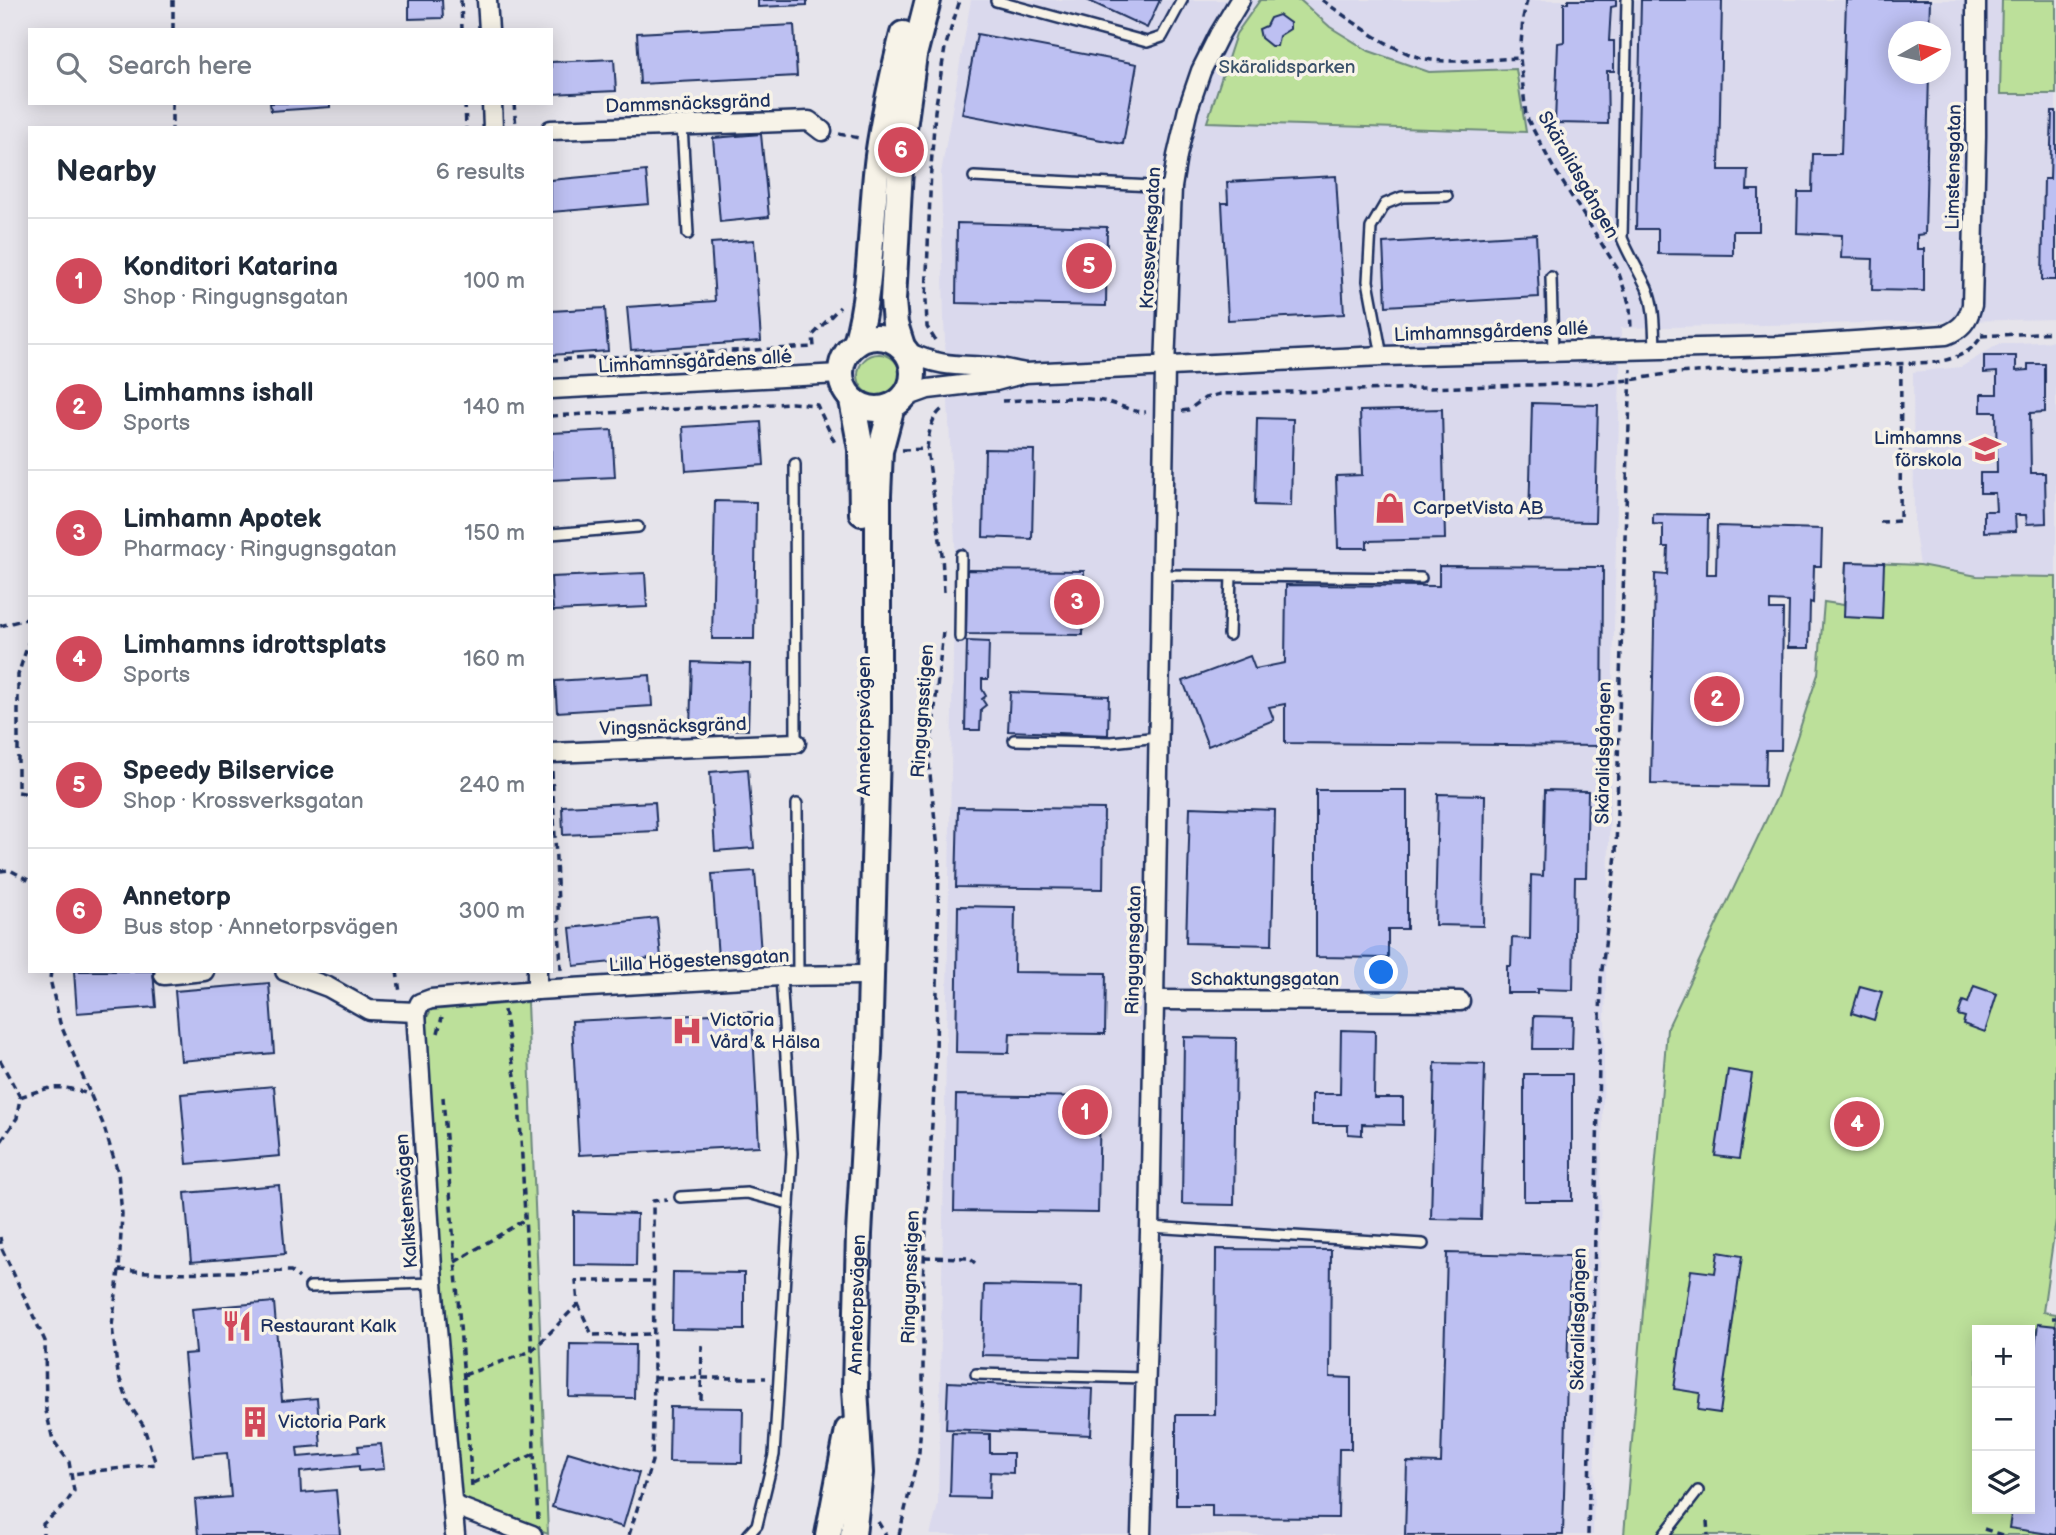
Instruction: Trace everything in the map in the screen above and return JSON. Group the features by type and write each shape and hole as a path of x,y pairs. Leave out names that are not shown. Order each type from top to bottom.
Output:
{"main road":[{"path":"856,344 865,299 878,155 894,72 914,0"},
{"name":"Annetorpsvägen","path":"853,1535 860,1473 855,1388 859,1234 869,1052 878,713 880,451 897,402 911,386 913,372 910,358 903,349 895,324 892,300 903,131 914,55 928,0"},
{"path":"841,374 846,354 856,344 868,338 883,337 903,349"},
{"name":"Annetorpsvägen","path":"841,374 844,388 852,400 861,449 866,711 863,975 869,1052"},
{"path":"852,400 871,409 885,409 897,402"},
{"name":"Annetorpsvägen","path":"828,1535 855,1388"}],"street":[{"path":"487,0 489,28"},
{"name":"Krossverksgatan","path":"1165,367 1172,187 1177,156 1188,109 1201,71 1240,0"},
{"name":"Limstensgatan","path":"1958,330 1969,318 1972,305 1976,0"},
{"path":"492,105 493,126"},
{"name":"Dammsnäcksgränd","path":"553,130 809,121 822,131"},
{"name":"Limhamnsgårdens allé","path":"903,349 928,361 1025,373 1382,356 1779,346 1933,337 1958,330"},
{"name":"Ringugnsgatan","path":"1141,1535 1150,1227 1165,367"},
{"name":"Limhamnsgårdens allé","path":"897,402 928,389 996,382 1025,373"},
{"name":"Limhamnsgårdens allé","path":"553,389 841,374"},
{"name":"Vingsnäcksgränd","path":"553,753 796,743"},
{"path":"164,975 184,973"},
{"path":"291,973 328,986 369,1010 416,1012 420,1003 431,999 537,990 537,973"},
{"name":"Lilla Högestensgatan","path":"537,990 790,976 863,975"},
{"name":"Schaktungsgatan","path":"1154,1000 1460,1001"},
{"name":"Kalkstensvägen","path":"416,1012 433,1283 455,1535"},
{"path":"453,1505 474,1514 535,1530"}],"lane":[{"path":"996,1 1147,42 1162,37 1182,0"},
{"path":"1627,0 1622,238 1647,289 1653,311 1655,349"},
{"path":"682,125 688,234"},
{"path":"974,177 1172,187"},
{"path":"1382,356 1368,281 1371,228 1385,204 1402,197 1447,196"},
{"path":"1551,277 1553,352"},
{"path":"795,464 796,743"},
{"path":"553,534 638,527"},
{"path":"960,636 961,555"},
{"path":"1163,575 1421,578"},
{"path":"1229,635 1231,576"},
{"path":"1014,740 1111,742 1159,737"},
{"path":"748,1535 757,1525 774,1455 792,1153 790,976 797,804"},
{"path":"680,1197 747,1193 789,1204"},
{"path":"1150,1227 1423,1244"},
{"path":"310,1287 433,1283"},
{"path":"976,1374 1146,1378"},
{"path":"1664,1535 1698,1491"}],"path":[{"path":"173,0 173,28"},
{"path":"461,0 462,28"},
{"path":"954,366 954,352 932,338 927,327 926,300 935,111 946,48 960,0"},
{"path":"1322,0 1405,52 1430,60 1520,58"},
{"name":"Skäralidsgången","path":"1527,0 1522,18 1520,58 1526,116 1542,149 1617,268 1630,306 1632,349 1616,855 1601,978 1588,1535"},
{"path":"172,105 172,126"},
{"path":"465,105 466,126"},
{"path":"514,105 516,126"},
{"path":"923,168 931,168"},
{"path":"553,360 814,347 813,335 848,299 865,299"},
{"path":"892,300 926,300"},
{"path":"1002,401 1077,399 1102,401 1139,413 1166,412 1188,410 1205,398 1220,394 1519,386 1631,380 1672,373 1937,362 1963,354 1975,346 1982,336 2056,332"},
{"path":"1880,522 1900,521 1901,363"},
{"path":"944,592 928,437 934,416 942,408 954,404 953,386"},
{"path":"553,416 792,403 817,405 837,448 861,449"},
{"path":"0,626 28,619"},
{"name":"Ringugnsstigen","path":"899,1535 919,1452 923,1394 924,1256 936,1054 939,858 929,765 943,631"},
{"path":"28,644 18,675 17,730 18,792 28,794"},
{"path":"553,803 562,989"},
{"path":"0,871 10,870 28,880"},
{"path":"51,973 60,1023 92,1095 118,1172 122,1214 112,1326 118,1374 130,1404 143,1425 156,1464 71,1474"},
{"path":"397,973 401,1001"},
{"path":"501,993 519,1100 533,1351 535,1530"},
{"path":"438,1034 447,998"},
{"path":"0,1060 20,1097 17,1118 0,1143"},
{"path":"20,1097 42,1090 67,1087 92,1095"},
{"path":"442,1088 474,1514"},
{"path":"629,1535 652,1461 653,1201 680,1197"},
{"path":"455,1262 524,1220"},
{"path":"0,1237 2,1249 45,1341 46,1411 53,1440 69,1462 74,1491 65,1505 43,1524 43,1535"},
{"path":"924,1256 969,1258 975,1263"},
{"path":"119,1270 163,1273 291,1270 310,1287"},
{"path":"654,1281 576,1281 578,1304 592,1335 654,1334"},
{"path":"464,1375 533,1351 578,1304"},
{"path":"701,1400 702,1342"},
{"path":"654,1378 779,1378"},
{"path":"472,1483 534,1454"},
{"path":"876,1518 886,1535"},
{"path":"1707,1521 1708,1535"},
{"path":"1984,1529 2002,1535"}],"shaded area":[{"path":"971,0 2056,0 2056,319 1621,328 1593,1535 930,1535 938,1505 955,543 944,321 941,173"},
{"name":"Limhamns förskola","path":"2056,341 2056,577 1977,576 1920,565 1914,526 1913,372 1961,367 1999,344"}],"green space":[{"name":"Skäralidsparken","path":"1260,0 1300,0 1330,27 1369,51 1429,72 1516,69 1526,132 1207,122 1236,34"},
{"path":"2002,0 2056,0 2056,94 2000,94"},
{"path":"879,354 894,360 900,375 894,390 879,396 864,390 858,375 864,360"},
{"path":"1846,562 1920,565 1977,576 2056,577 2056,1220 2043,1312 2056,1314 2056,1535 1624,1535 1667,1029 1777,797 1818,674 1824,602 1844,605"},
{"path":"527,1002 548,1534 461,1500 441,1284 426,1019 431,1010"}],"building":[{"path":"409,0 442,0 443,18 409,19"},
{"path":"758,0 807,0 807,5 758,7"},
{"path":"1087,0 1160,0 1147,28"},
{"path":"1568,0 1616,0 1616,6 1611,7 1609,41 1614,41 1614,71 1607,71 1608,124 1555,123 1558,43 1564,42 1564,3 1568,3"},
{"path":"1641,0 1722,0 1719,170 1748,170 1747,190 1759,190 1759,231 1733,231 1733,255 1658,254 1658,229 1636,229"},
{"path":"1846,0 1930,0 1929,21 1888,21 1888,84 1929,84 1925,234 1917,235 1917,249 1924,249 1924,291 1872,290 1873,259 1841,258 1842,235 1797,233 1798,192 1812,192 1813,154 1841,154"},
{"path":"1279,15 1290,23 1290,29 1279,36 1277,46 1271,46 1261,38 1259,29 1266,26 1270,18"},
{"path":"794,25 797,76 640,84 637,33"},
{"path":"977,34 1137,64 1123,144 962,114"},
{"path":"614,59 616,91 553,94 553,62"},
{"path":"270,105 330,105 330,107 271,111"},
{"path":"2052,111 2056,111 2056,280 2042,280 2044,179 2050,179"},
{"path":"761,134 769,217 720,222 713,138"},
{"path":"646,171 649,204 553,212 553,180"},
{"path":"1336,176 1344,314 1228,320 1222,203 1228,203 1227,182"},
{"path":"957,223 1107,227 1106,306 956,303"},
{"path":"1536,234 1539,297 1386,306 1383,243"},
{"path":"754,240 761,341 631,350 627,307 715,301 711,243"},
{"path":"605,308 608,351 553,355 553,311"},
{"path":"1984,356 2016,356 2016,371 2028,370 2028,364 2045,364 2045,412 2030,413 2031,473 2045,473 2046,523 2027,524 2026,515 2015,515 2016,531 1984,532 1984,511 1996,511 1995,493 1980,493 1980,473 1997,473 1996,412 1981,412 1981,394 1997,394 1997,372 1984,373"},
{"path":"1532,403 1598,405 1595,522 1529,521"},
{"name":"CarpetVista AB","path":"1442,409 1445,539 1367,541 1367,548 1338,548 1336,476 1362,475 1360,411"},
{"path":"1257,418 1293,419 1291,506 1255,505"},
{"path":"761,422 764,465 686,471 683,427"},
{"path":"612,430 615,477 553,480 553,433"},
{"path":"985,449 1034,450 1032,539 983,537"},
{"path":"715,501 756,502 754,639 712,639"},
{"path":"1653,514 1708,515 1707,574 1716,574 1717,526 1822,529 1821,566 1814,566 1813,603 1810,602 1809,648 1788,648 1789,602 1770,601 1770,610 1783,610 1781,750 1766,750 1765,786 1651,784 1655,574 1667,575 1668,547 1663,547 1663,525 1653,524"},
{"path":"1846,562 1884,563 1882,619 1844,617"},
{"path":"1439,566 1603,567 1602,746 1285,743 1285,704 1269,707 1274,720 1208,746 1183,681 1250,656 1255,669 1285,663 1286,585 1439,586"},
{"path":"967,570 1084,571 1083,635 966,634"},
{"path":"645,573 647,607 553,611 553,577"},
{"path":"967,641 989,642 988,679 982,679 982,689 986,696 982,699 986,705 981,709 980,730 965,730"},
{"path":"692,662 750,664 748,730 690,728"},
{"path":"650,675 652,706 557,712 555,681"},
{"path":"1010,692 1109,696 1108,735 1008,731"},
{"path":"748,769 754,848 715,851 710,772"},
{"path":"1316,790 1407,790 1407,929 1388,929 1388,958 1316,957"},
{"path":"1545,790 1588,791 1586,877 1575,877 1573,990 1537,989 1537,993 1507,993 1507,966 1511,966 1512,938 1530,939 1531,875 1543,876"},
{"path":"1438,794 1485,795 1483,926 1435,925"},
{"path":"655,802 657,831 563,835 562,806"},
{"path":"958,807 1104,809 1103,889 956,887"},
{"path":"1190,807 1275,810 1272,945 1186,943"},
{"path":"755,871 761,954 718,958 712,874"},
{"path":"958,906 1015,907 1014,972 1106,973 1105,1034 1010,1033 1009,1053 956,1052"},
{"path":"657,918 661,957 574,966 570,928"},
{"path":"74,973 153,973 156,1007 77,1013"},
{"path":"269,983 274,1053 181,1061 175,991"},
{"path":"1860,986 1882,992 1874,1020 1852,1013"},
{"path":"1974,986 1997,994 1985,1032 1963,1024 1965,1017 1958,1015 1963,1001 1968,1003"},
{"path":"752,1012 759,1146 579,1155 572,1021"},
{"path":"1534,1016 1573,1017 1572,1049 1533,1049"},
{"path":"1341,1030 1375,1031 1374,1098 1403,1098 1403,1125 1362,1124 1362,1135 1348,1134 1348,1125 1312,1125 1312,1094 1340,1094"},
{"path":"1184,1037 1236,1038 1234,1205 1182,1204"},
{"path":"1435,1063 1485,1064 1481,1220 1431,1219"},
{"path":"1728,1070 1752,1074 1739,1159 1715,1156"},
{"path":"1524,1074 1572,1074 1572,1201 1524,1201"},
{"path":"274,1086 280,1156 187,1164 181,1094"},
{"path":"956,1095 1100,1097 1098,1213 954,1211"},
{"path":"279,1185 285,1254 191,1262 185,1193"},
{"path":"574,1212 637,1214 636,1266 574,1265"},
{"path":"1216,1249 1331,1250 1330,1377 1351,1378 1351,1449 1339,1449 1338,1518 1212,1517 1212,1505 1176,1505 1176,1415 1215,1415"},
{"path":"1718,1252 1742,1256 1720,1413 1698,1410 1700,1393 1674,1389 1691,1270 1715,1273"},
{"path":"1447,1253 1570,1256 1563,1535 1405,1535 1407,1462 1441,1463"},
{"path":"673,1272 744,1273 744,1330 672,1329"},
{"path":"984,1285 1082,1287 1080,1357 982,1355"},
{"name":"Victoria Park","path":"274,1302 282,1401 317,1398 321,1446 297,1448 298,1457 359,1452 358,1446 381,1444 384,1469 359,1471 359,1466 300,1472 301,1493 336,1490 340,1535 198,1535 195,1500 231,1497 227,1453 193,1456 184,1354 196,1353 192,1309"},
{"path":"2038,1324 2056,1326 2056,1535 2009,1528 2011,1514 2035,1514 2035,1346"},
{"path":"570,1344 635,1345 634,1398 569,1397"},
{"path":"948,1382 1093,1389 1091,1435 946,1429"},
{"path":"670,1407 743,1408 742,1463 669,1462"},
{"path":"952,1433 990,1434 990,1453 1013,1453 1013,1473 990,1472 989,1498 950,1497"},
{"path":"568,1452 639,1473 623,1527 552,1507"}],"place":[{"name":"Annetorp","path":"901,150"},
{"name":"Speedy Bilservice","path":"1089,266"},
{"name":"Limhamns förskola","path":"1985,449"},
{"name":"CarpetVista AB","path":"1390,508"},
{"name":"Limhamn Apotek","path":"1077,602"},
{"name":"Limhamns ishall","path":"1717,699"},
{"name":"Victoria Vård & Hälsa","path":"687,1031"},
{"name":"Konditori Katarina","path":"1085,1112"},
{"name":"Limhamns idrottsplats","path":"1857,1124"},
{"name":"Restaurant Kalk","path":"237,1326"},
{"name":"Victoria Park","path":"255,1422"}]}
